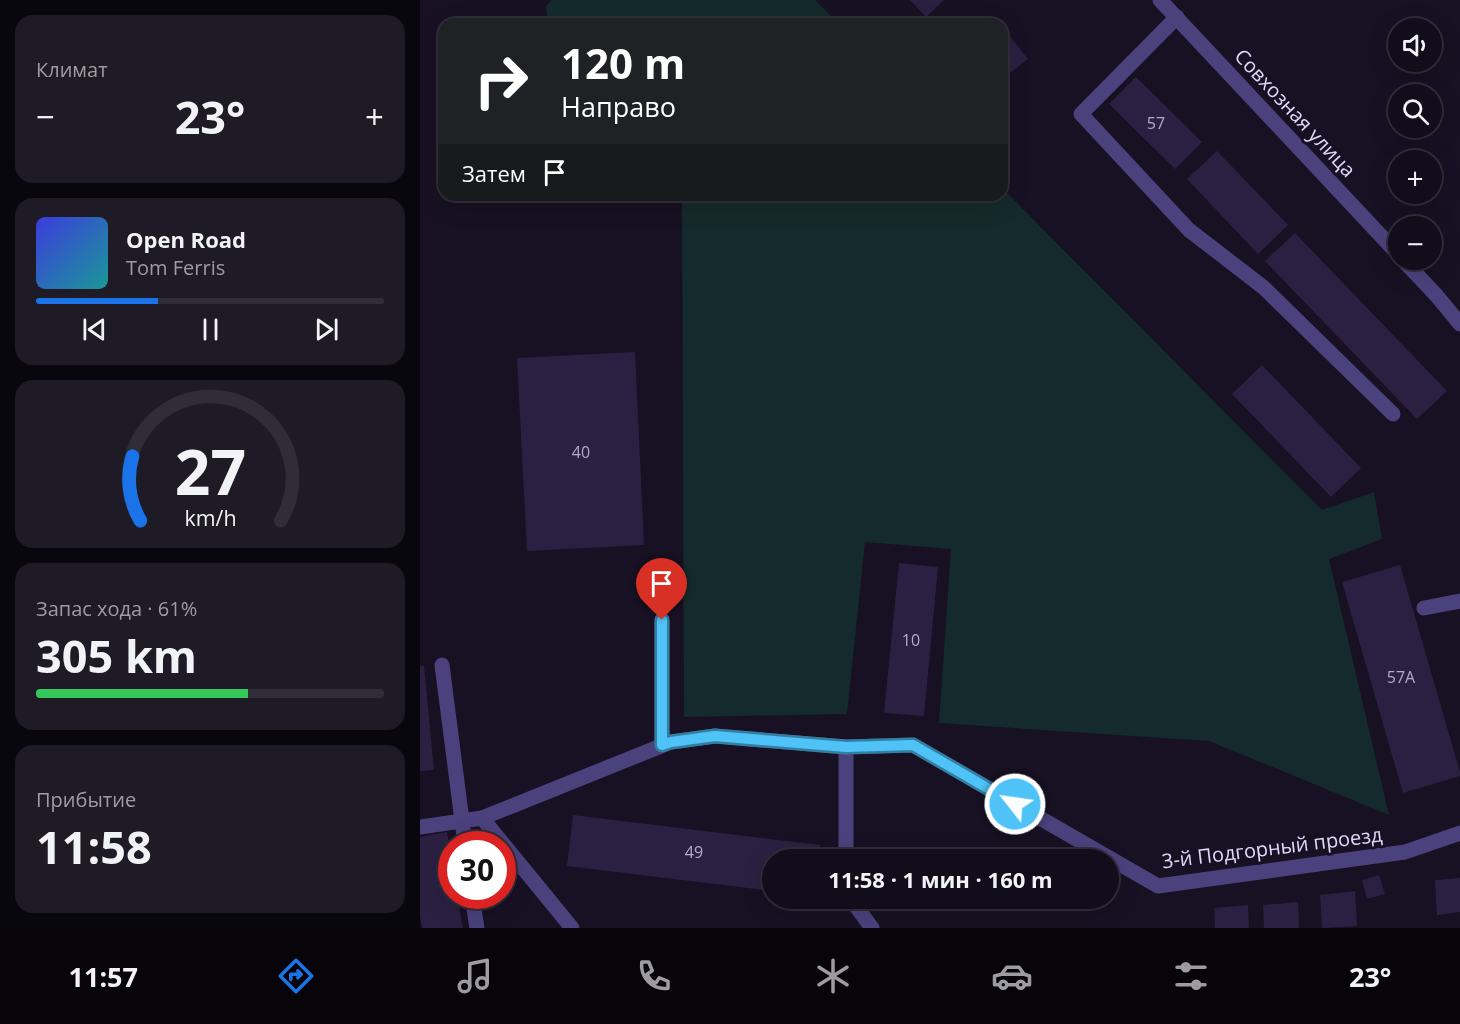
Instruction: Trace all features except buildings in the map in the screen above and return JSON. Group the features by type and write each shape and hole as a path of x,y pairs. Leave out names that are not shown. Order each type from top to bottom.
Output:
{"street":[{"name":"Совхозная улица","path":"1160,0 1388,243"},
{"path":"1177,17 1081,114 1189,230 1263,287 1393,414"},
{"path":"1412,270 1460,324"},
{"path":"1424,608 1460,601"},
{"path":"662,620 662,745"},
{"path":"442,665 463,831"},
{"name":"3-й Подгорный проезд","path":"420,827 482,818 662,745 715,736 846,747 913,745 1158,886 1405,852 1460,833"},
{"path":"846,747 846,849"},
{"path":"482,818 572,928"},
{"path":"474,909 477,928"},
{"path":"858,909 872,928"}],"green space":[{"path":"552,0 815,0 833,18 547,18 546,6"},
{"path":"1008,194 1322,510 1374,492 1382,539 1329,559 1389,815 1209,741 939,723 951,549 865,542 847,714 684,717 682,201 1008,201"}],"route":[{"path":"662,620 662,745 715,736 846,747 913,745 1015,804"}]}
